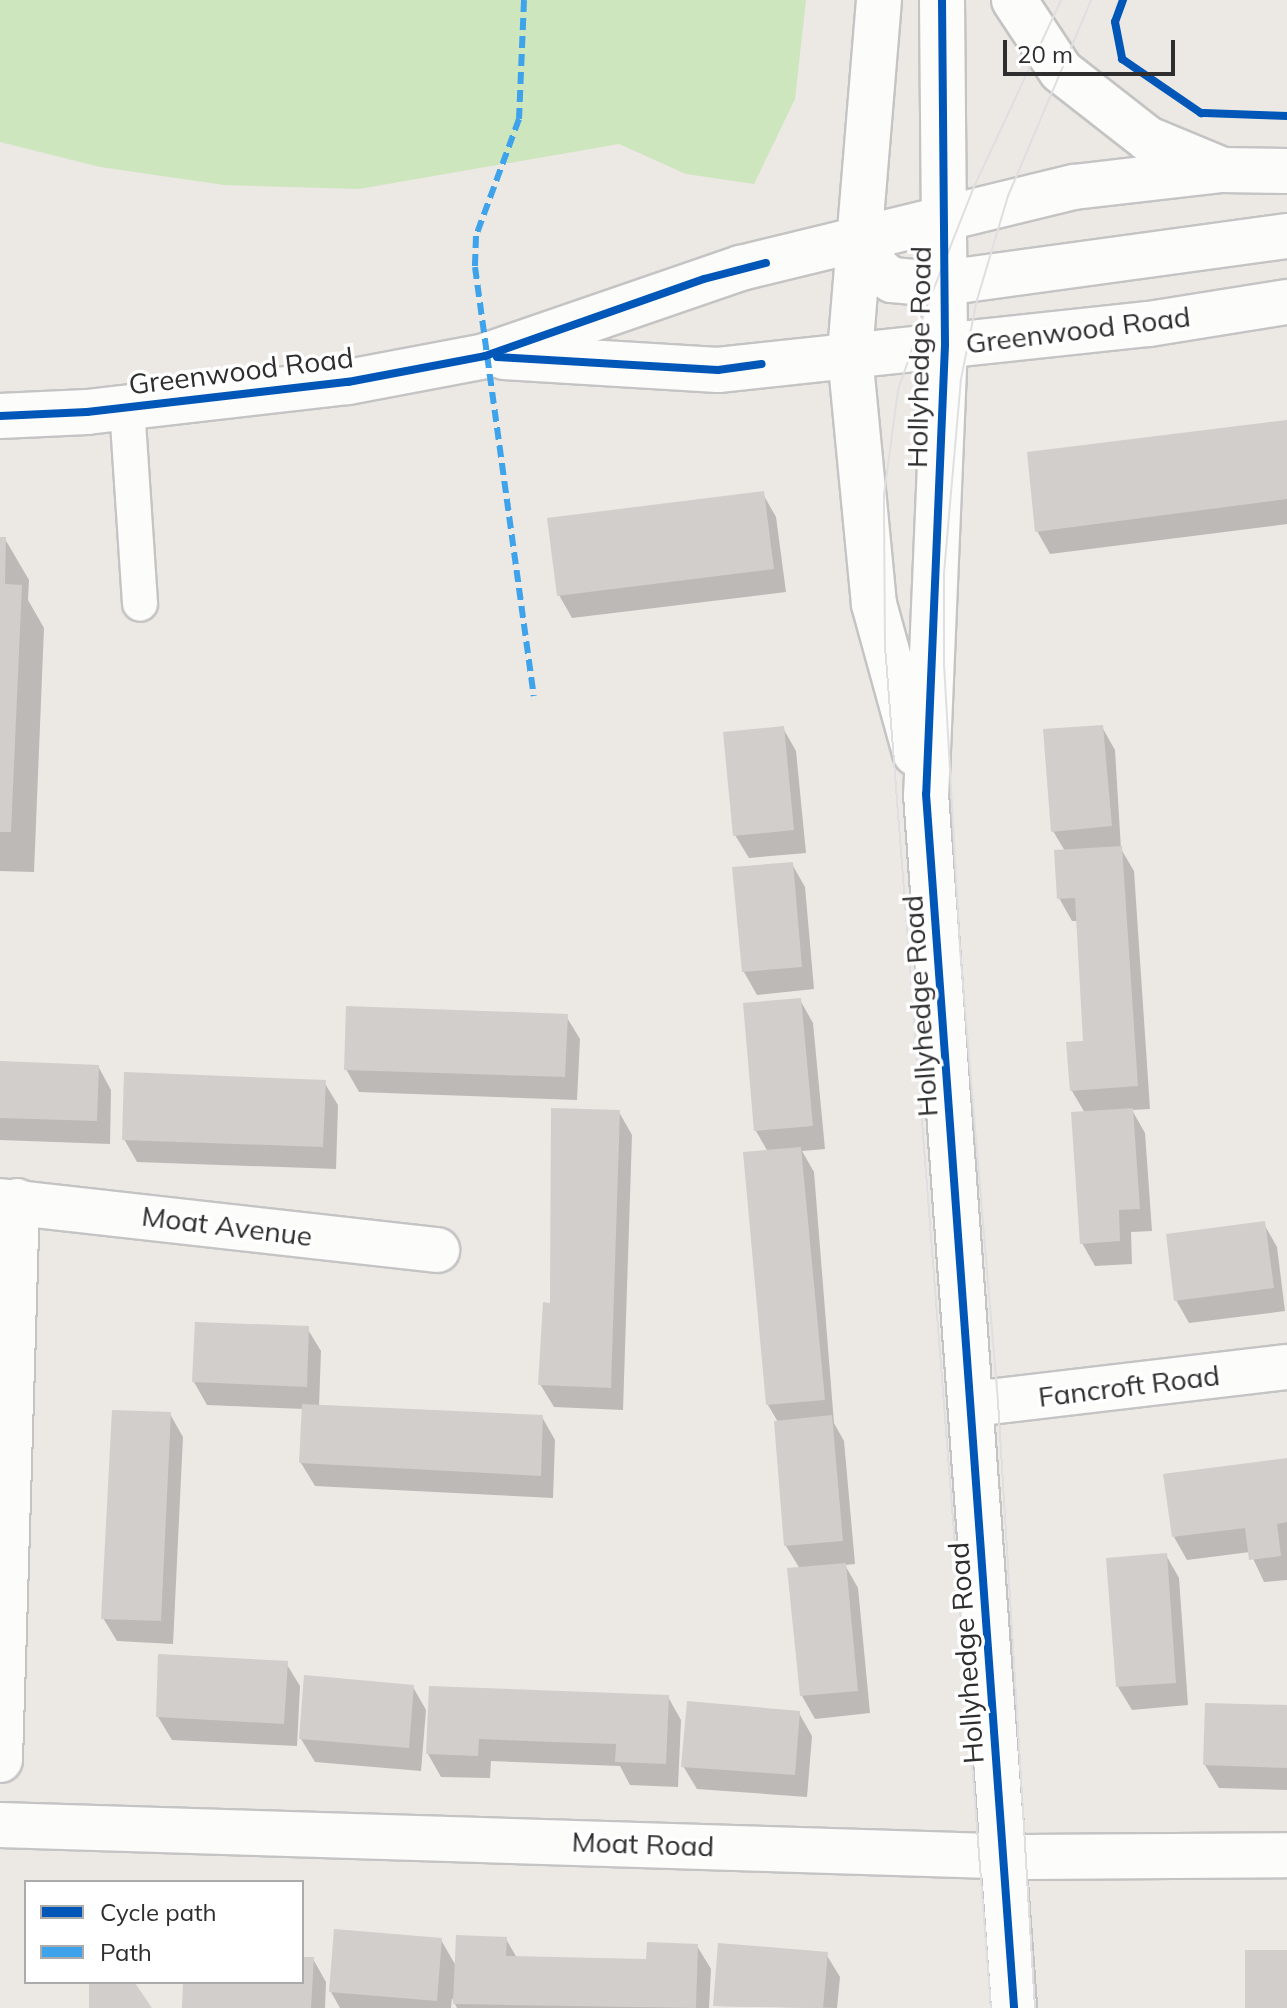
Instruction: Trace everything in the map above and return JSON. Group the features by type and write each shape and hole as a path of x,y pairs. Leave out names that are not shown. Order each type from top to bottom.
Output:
{"street":[{"name":"Hollyhedge Road","path":"879,0 850,355 874,604 926,794"},
{"name":"Hollyhedge Road","path":"942,0 945,345 926,794 1014,2008"},
{"path":"1014,0 1061,71 1148,139 1222,170"},
{"name":"Greenwood Road","path":"0,416 127,407 348,382 485,356 704,279 1074,187 1222,170 1287,171"},
{"path":"859,239 878,270 892,280 943,283 1287,236"},
{"name":"Greenwood Road","path":"485,356 718,370 1149,324 1287,302"},
{"path":"0,1760 9,1201"},
{"name":"Moat Avenue","path":"9,1201 437,1250"},
{"name":"Fancroft Road","path":"972,1404 1287,1367"},
{"name":"Moat Road","path":"0,1825 1001,1856 1287,1855"}],"lane":[{"path":"127,407 140,604"}],"green space":[{"path":"0,0 806,0 795,99 754,184 686,174 619,144 359,189 224,185 100,167 0,142"}],"building":[{"path":"1287,420 1287,499 1035,532 1027,452"},
{"path":"764,491 774,569 557,596 547,518"},
{"path":"0,537 6,537 5,584 22,585 11,832 0,832"},
{"path":"1103,725 1112,826 1051,832 1043,729"},
{"path":"784,726 794,830 733,836 723,732"},
{"path":"1122,846 1138,1086 1070,1091 1066,1042 1083,1041 1075,898 1057,899 1054,850"},
{"path":"793,862 802,967 742,972 732,867"},
{"path":"801,998 813,1126 754,1131 743,1003"},
{"path":"346,1006 568,1014 565,1077 344,1070"},
{"path":"0,1061 99,1065 97,1121 0,1118"},
{"path":"124,1072 326,1080 323,1147 122,1140"},
{"path":"551,1108 620,1110 611,1388 538,1385 543,1302 550,1303"},
{"path":"1133,1108 1140,1209 1119,1210 1120,1241 1080,1244 1071,1112"},
{"path":"801,1147 825,1400 766,1405 743,1152"},
{"path":"1265,1221 1274,1288 1174,1301 1166,1234"},
{"path":"195,1322 309,1326 307,1387 192,1382"},
{"path":"302,1404 543,1415 541,1476 299,1463"},
{"path":"112,1410 171,1412 161,1621 101,1619"},
{"path":"832,1415 843,1541 784,1546 774,1421"},
{"path":"1287,1458 1287,1522 1277,1524 1281,1556 1249,1560 1245,1528 1172,1537 1163,1474"},
{"path":"1167,1553 1176,1683 1116,1687 1106,1558"},
{"path":"846,1563 858,1691 800,1696 787,1568"},
{"path":"158,1654 288,1661 284,1724 156,1717"},
{"path":"304,1675 414,1685 409,1748 299,1739"},
{"path":"429,1686 669,1695 666,1764 615,1762 616,1744 479,1739 478,1756 426,1754"},
{"path":"687,1701 800,1711 795,1775 681,1767"},
{"path":"1205,1703 1287,1705 1287,1768 1203,1765"},
{"path":"334,1929 442,1938 437,2001 329,1992"},
{"path":"456,1935 507,1937 506,1956 646,1959 647,1942 698,1944 696,2008 453,2004"},
{"path":"718,1943 828,1952 823,2008 713,2006"},
{"path":"1245,1950 1287,1950 1287,2008 1245,2008"},
{"path":"304,1957 314,1957 311,2008 182,2008 183,1984 304,1984"},
{"path":"89,1984 136,1984 152,2008 89,2008"}],"tram line":[{"path":"991,2008 885,647 884,495 898,390 927,306 973,189 1061,0"},
{"path":"1035,2008 998,1401 960,949 944,667 944,573 961,379 977,300 1008,196 1091,0"}],"marked path":[{"path":"524,0 519,119 476,236 475,267 534,696"}],"cycle path":[{"path":"942,0 945,345 926,794 1014,2008"},
{"path":"1123,0 1115,22 1122,59 1201,113 1287,116"},
{"path":"0,416 87,412 348,382 485,356 704,279 766,263"},
{"path":"497,357 718,370 762,364"}]}
